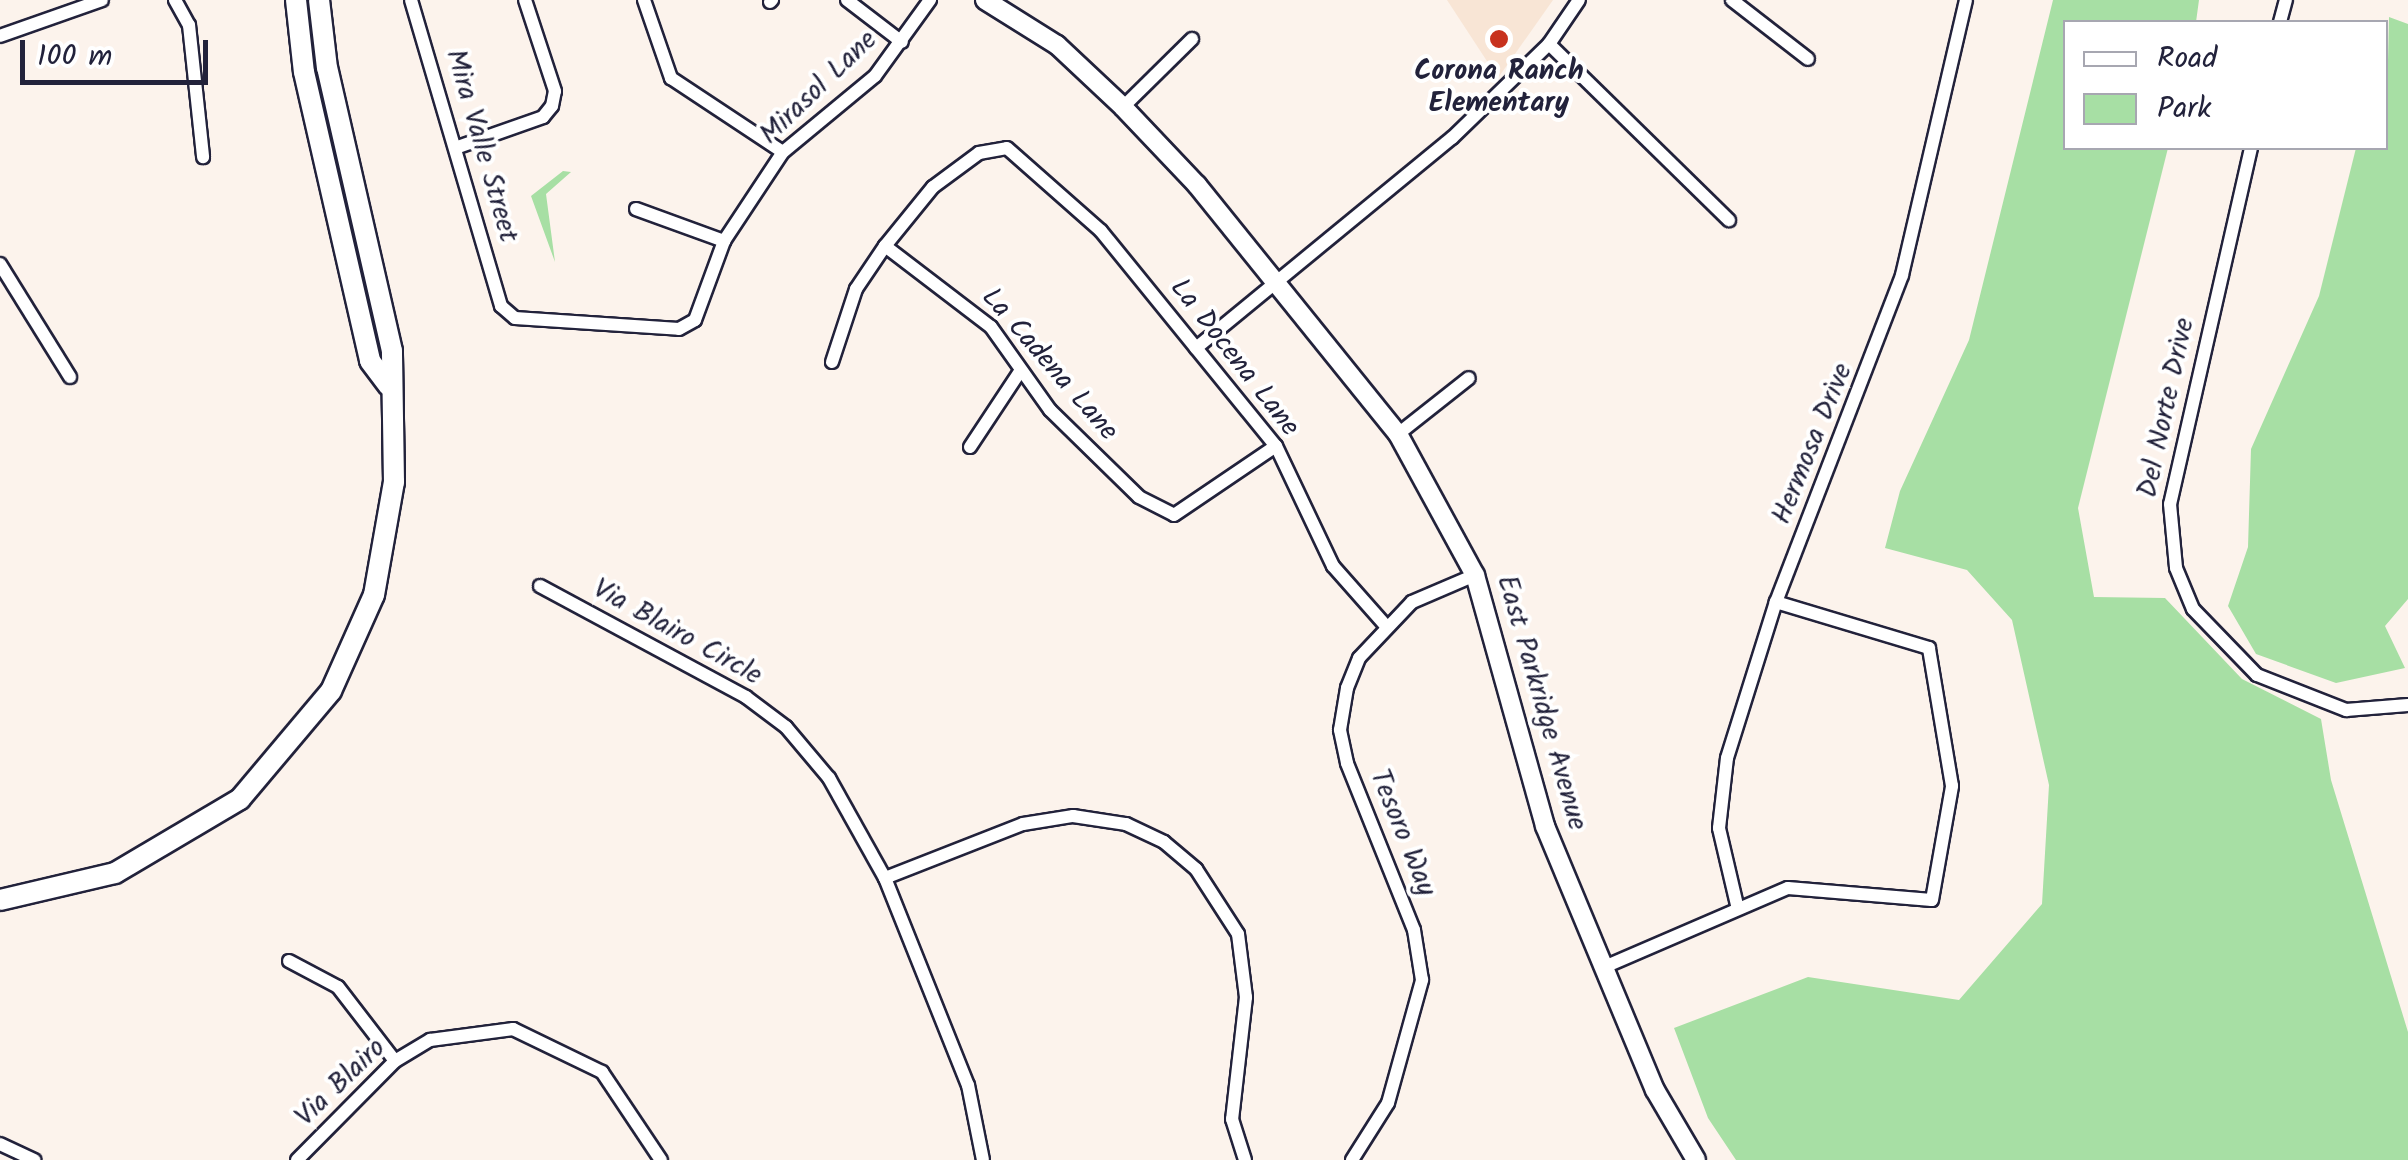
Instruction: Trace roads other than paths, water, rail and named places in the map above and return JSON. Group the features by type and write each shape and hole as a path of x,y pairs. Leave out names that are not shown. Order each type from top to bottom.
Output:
{"main road":[{"path":"296,0 304,72 370,361 388,386"},
{"path":"0,900 81,884 155,856 240,799 309,725 356,645 374,595 394,482 388,386 392,351 327,68 320,0"},
{"name":"East Parkridge Avenue","path":"985,0 1057,46 1124,107 1275,282 1398,434 1475,575 1541,812 1602,968 1696,1160"}],"street":[{"path":"0,36 102,0"},
{"path":"175,0 188,26 202,157"},
{"name":"Mira Valle Street","path":"411,0 458,146 501,306 515,318 555,322 679,329 695,320"},
{"path":"458,146 543,117 555,91 525,0"},
{"path":"644,0 672,78 783,152"},
{"path":"847,0 902,42"},
{"name":"Mirasol Lane","path":"695,320 724,241 783,152 875,76 930,0"},
{"path":"1196,348 1452,138 1550,44 1579,0"},
{"path":"1732,0 1808,59"},
{"name":"Hermosa Drive","path":"1737,904 1720,828 1727,758 1776,602 1902,275 1966,0"},
{"path":"1124,107 1192,39"},
{"path":"1550,44 1729,220"},
{"name":"La Docena Lane","path":"885,246 933,187 979,153 1007,148 1062,190 1276,446 1333,566 1386,626"},
{"name":"Del Norte Drive","path":"2251,150 2170,504 2176,568 2193,609 2256,674 2346,710 2408,704"},
{"path":"636,208 724,241"},
{"path":"832,362 856,288 885,246"},
{"name":"La Cadena Lane","path":"885,246 991,328 1019,373 1109,474 1174,515 1276,446"},
{"path":"0,264 70,377"},
{"path":"970,447 1019,373"},
{"path":"1398,434 1469,378"},
{"name":"Tesoro Way","path":"1352,1160 1388,1103 1422,980 1414,930 1340,730 1359,658 1386,626 1412,602 1475,575"},
{"name":"Via Blairo Circle","path":"540,586 692,662 786,727 829,778 886,878"},
{"path":"1602,968 1737,904 1824,885 1932,900 1952,786 1928,648 1776,602"},
{"path":"983,1160 968,1085 886,878 1023,824 1073,816 1126,824 1164,842 1196,870 1238,934 1246,996 1232,1119 1245,1160"},
{"path":"289,961 338,987 395,1061"},
{"name":"Via Blairo","path":"297,1160 395,1061 430,1040 514,1029 602,1072 661,1160"},
{"path":"0,1144 35,1160"}],"place":[{"name":"Corona Ranch Elementary","path":"1499,39"}]}
